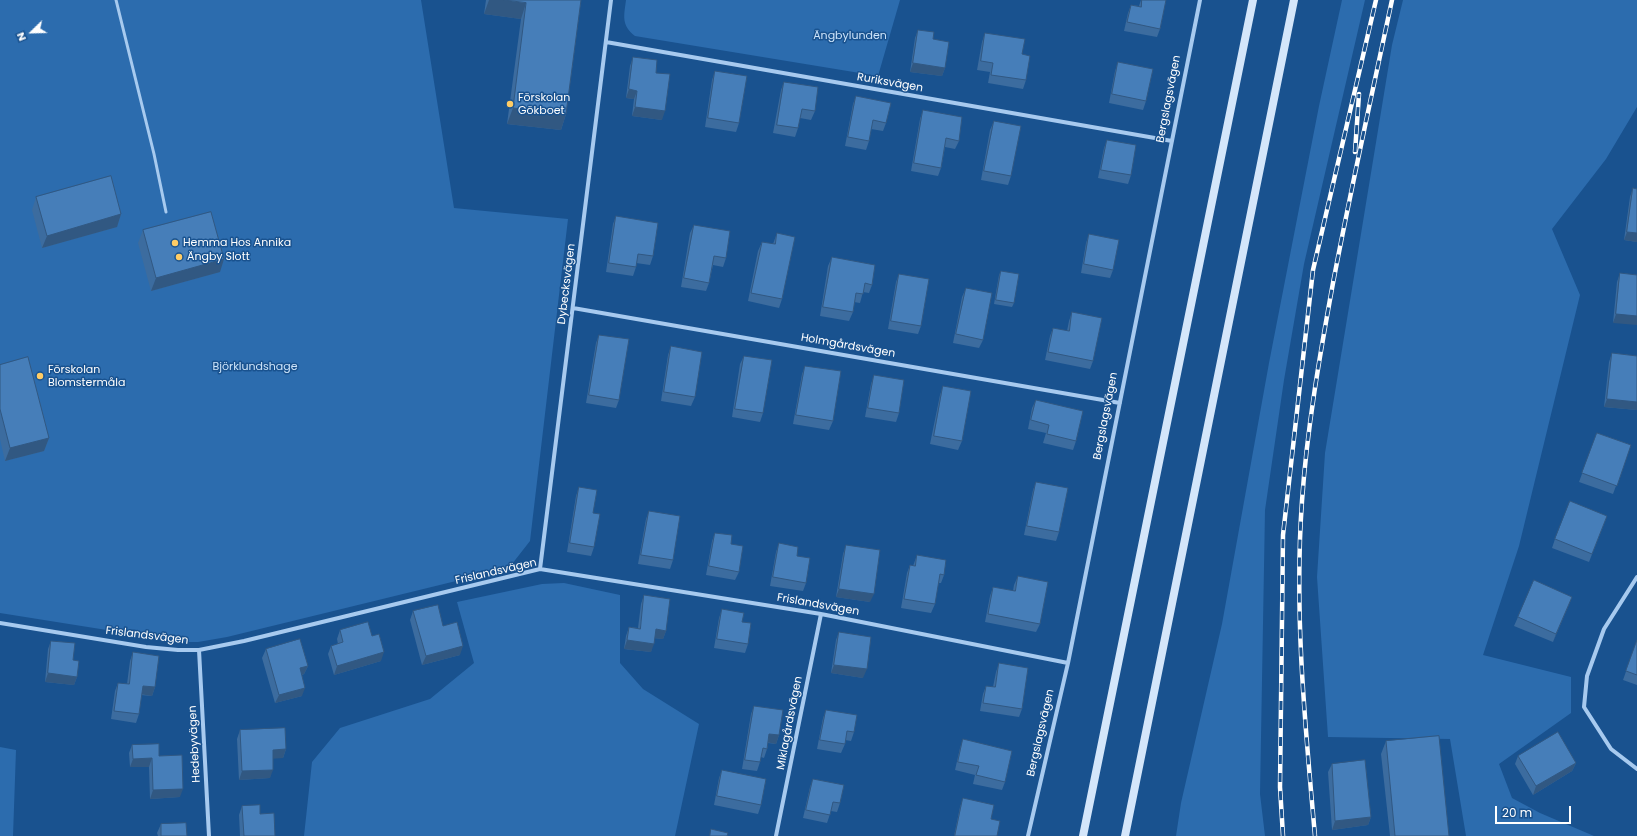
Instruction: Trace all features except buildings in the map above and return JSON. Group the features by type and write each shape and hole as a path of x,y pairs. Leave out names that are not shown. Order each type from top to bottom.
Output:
{"main road":[{"path":"1084,836 1253,0"},
{"path":"1125,836 1294,0"}],"street":[{"name":"Dybecksvägen","path":"540,569 611,0"},
{"name":"Bergslagsvägen","path":"1028,836 1068,662 1200,0"},
{"name":"Ruriksvägen","path":"606,42 1172,141"},
{"name":"Holmgårdsvägen","path":"573,308 1120,403"},
{"name":"Frislandsvägen","path":"0,623 146,647 199,650 244,641 540,569 820,614 1068,662"},
{"path":"1637,577 1604,629 1587,676 1584,707 1610,749 1637,769"},
{"name":"Miklagårdsvägen","path":"776,836 820,614"},
{"name":"Hedebyvägen","path":"199,650 208,836"}],"lane":[{"path":"116,0 154,154 166,212"}],"green space":[{"name":"Björklundshage","path":"0,0 421,0 454,208 568,219 530,541 512,564 497,571 227,637 198,642 182,642 0,613"},
{"name":"Ängbylunden","path":"626,0 900,0 878,76 635,36 627,28 624,20"},
{"path":"1342,0 1365,0 1304,264 1284,380 1265,510 1260,794 1265,836 1176,836 1181,803 1222,624 1269,363 1319,106"},
{"path":"1403,0 1637,0 1637,107 1606,159 1552,229 1580,295 1519,546 1483,655 1571,677 1571,713 1499,764 1512,798 1540,813 1594,836 1466,836 1450,739 1328,737 1317,577 1325,453 1392,45"},
{"path":"564,583 620,595 620,663 643,689 699,724 675,836 304,836 312,762 340,728 430,699 474,663 457,602 542,584"},
{"path":"0,747 16,750 13,836 0,836"}],"railway":[{"path":"1283,836 1280,787 1283,535 1313,270 1376,0"},
{"path":"1315,836 1304,710 1300,627 1300,543 1304,474 1314,391 1333,283 1354,176 1392,0"},
{"path":"1355,152 1359,94"}],"place":[{"name":"Förskolan Gökboet","path":"510,104"},
{"name":"Hemma Hos Annika","path":"175,243"},
{"name":"Ängby Slott","path":"179,257"},
{"name":"Förskolan Blomstermåla","path":"40,376"}]}
